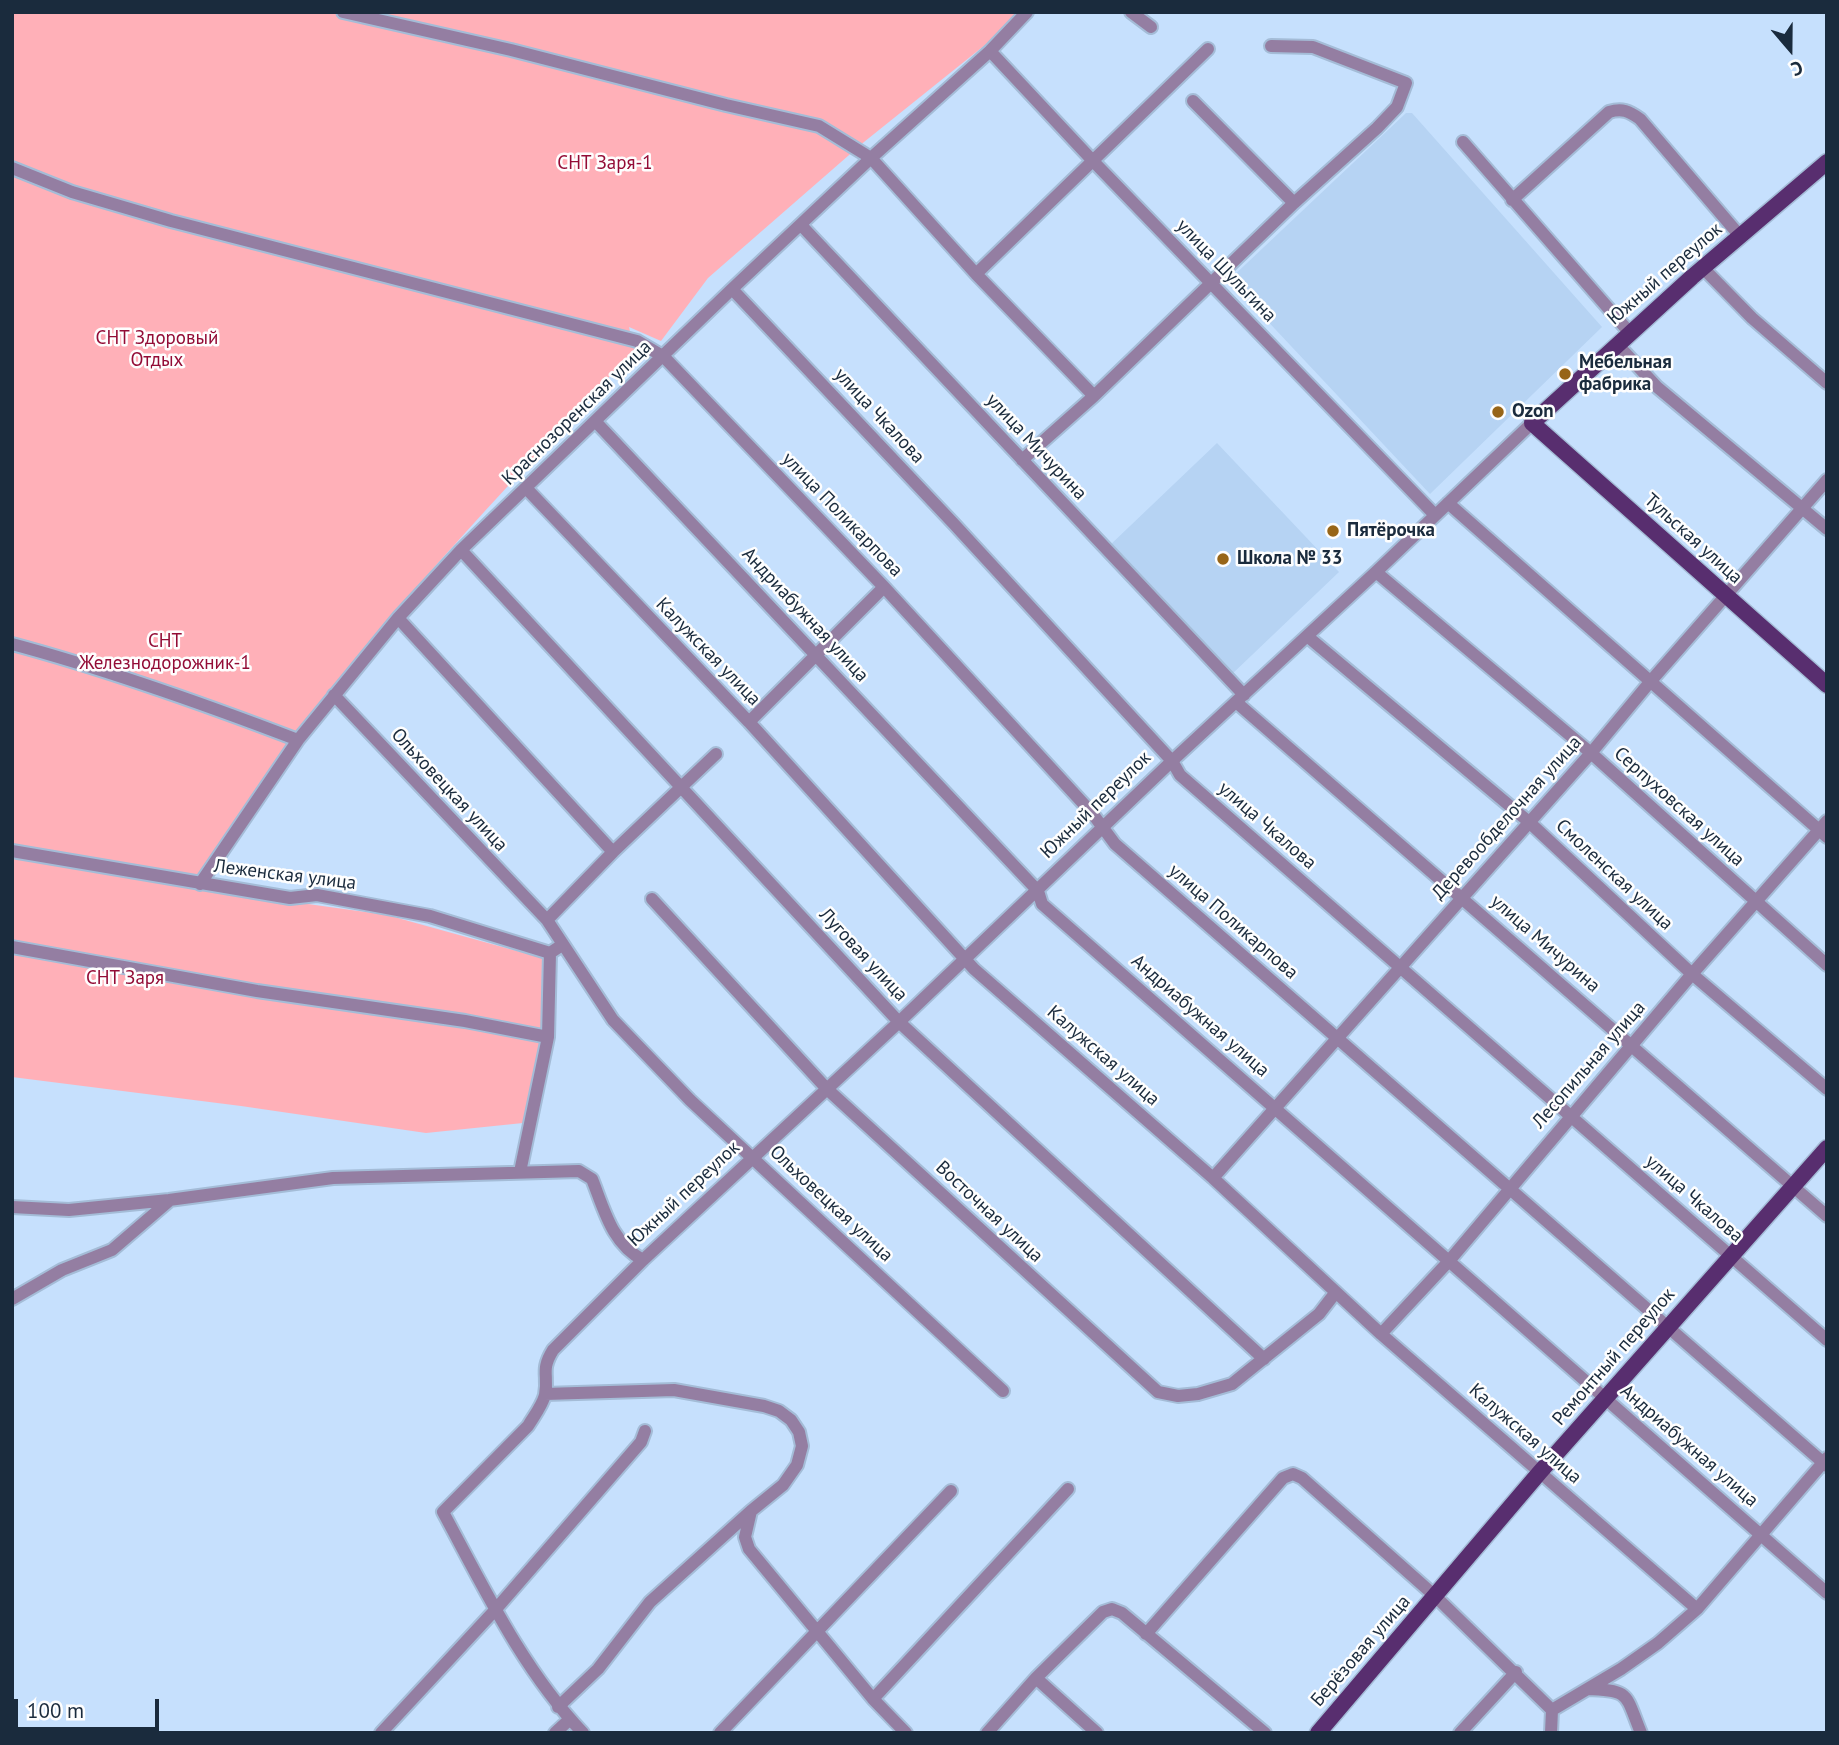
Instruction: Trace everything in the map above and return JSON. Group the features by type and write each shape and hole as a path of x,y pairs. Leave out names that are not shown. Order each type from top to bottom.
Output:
{"main road":[{"name":"Южный переулок","path":"1532,423 1630,332 1827,162"},
{"name":"Тульская улица","path":"1532,423 1827,685"},
{"name":"Ремонтный переулок","path":"1436,1596 1605,1398 1827,1148"},
{"name":"Берёзовая улица","path":"1318,1733 1436,1596"}],"street":[{"path":"343,12 511,50 726,106 819,126 871,158 976,274 1094,396"},
{"name":"Краснозоренская улица","path":"200,884 298,740 398,618 461,550 732,289 990,51 1027,12"},
{"path":"1132,12 1151,27"},
{"path":"1022,460 1094,396 1397,107 1406,83 1313,47 1271,46"},
{"path":"976,274 1208,49"},
{"name":"улица Шульгина","path":"990,51 1091,160 1435,515"},
{"path":"1193,101 1294,203"},
{"path":"1512,200 1609,112 1629,110 1640,119 1740,236"},
{"path":"1463,142 1630,332"},
{"name":"улица Поликарпова","path":"12,168 72,192 171,221 637,341 664,357 884,587 1092,813 1115,844 1667,1327 1826,1462"},
{"name":"улица Мичурина","path":"801,225 1022,460 1240,698 1462,897 1827,1216"},
{"path":"1703,268 1752,317 1827,383"},
{"name":"улица Чкалова","path":"732,289 954,524 1172,761 1180,775 1827,1340"},
{"path":"1617,344 1657,387 1827,529"},
{"name":"Андриабужная улица","path":"595,421 1038,891 1042,904 1827,1594"},
{"name":"Южный переулок","path":"496,1609 443,1512 528,1426 545,1394 544,1367 553,1350 643,1260 965,960 1172,761 1377,572 1532,423"},
{"name":"Деревообделочная улица","path":"1213,1178 1591,754 1650,682 1827,480"},
{"name":"Калужская улица","path":"526,488 749,722 965,960 1213,1178 1381,1334 1697,1609"},
{"path":"1448,503 1650,682 1824,830"},
{"name":"Луговая улица","path":"461,550 899,1022 1264,1359"},
{"name":"Серпуховская улица","path":"1377,572 1591,754 1827,965"},
{"path":"749,722 884,587"},
{"path":"398,618 612,852"},
{"name":"Смоленская улица","path":"1307,636 1530,822 1692,974 1827,1089"},
{"path":"12,644 58,656 220,710 298,740"},
{"name":"Ольховецкая улица","path":"334,695 547,920 613,1020 690,1100 1003,1391"},
{"path":"547,920 612,852 716,754"},
{"name":"Лесопильная улица","path":"1381,1334 1449,1261 1755,901 1824,830"},
{"name":"Леженская улица","path":"12,851 289,898 317,895 430,916 550,953"},
{"name":"Восточная улица","path":"652,899 827,1089 1158,1392 1178,1396 1198,1394 1232,1384 1319,1314 1336,1292"},
{"path":"520,1172 548,1037 550,953 562,945"},
{"path":"12,947 232,987 465,1021 548,1037"},
{"path":"12,1207 69,1210 169,1200 333,1178 579,1171 592,1179 608,1220 622,1246 643,1260"},
{"path":"12,1299 62,1270 112,1250 169,1200"},
{"path":"545,1394 674,1390 764,1406 779,1411 791,1420 799,1432 802,1446 797,1465 783,1485 650,1602 598,1669 558,1707"},
{"path":"381,1733 496,1609 641,1442 645,1431"},
{"path":"1552,1710 1621,1669 1658,1643 1697,1609 1760,1533 1826,1462"},
{"path":"1146,1634 1283,1478 1293,1474 1301,1478 1436,1596 1516,1672 1552,1710 1551,1733"},
{"path":"873,1699 1069,1489"},
{"path":"720,1733 951,1491"},
{"path":"751,1511 745,1537 749,1549 873,1699 906,1733"},
{"path":"496,1609 558,1707 583,1733"},
{"path":"987,1733 1036,1678 1103,1612 1112,1609 1122,1613 1265,1733"},
{"path":"1460,1733 1516,1672"},
{"path":"1036,1678 1097,1733"},
{"path":"1585,1689 1615,1690 1624,1695 1641,1733"},
{"path":"555,1733 570,1719"}],"shaded area":[{"path":"1406,113 1412,113 1602,327 1430,494 1229,280"},
{"name":"Школа № 33","path":"1217,443 1339,572 1230,676 1108,547"}],"green space":[{"path":"12,12 1019,12 985,45 864,142 708,278 661,341 629,327 634,350 457,542 343,675 239,814 193,888 387,915 542,958 541,1040 523,1123 426,1133 12,1077"}],"place":[{"name":"Мебельная фабрика","path":"1565,374"},
{"name":"Ozon","path":"1498,412"},
{"name":"Пятёрочка","path":"1333,531"},
{"name":"Школа № 33","path":"1223,559"}],"park label":[{"name":"СНТ Заря-1","path":"605,164"},
{"name":"СНТ Здоровый Отдых","path":"157,350"},
{"name":"СНТ Железнодорожник-1","path":"165,653"},
{"name":"СНТ Заря","path":"125,979"}]}
